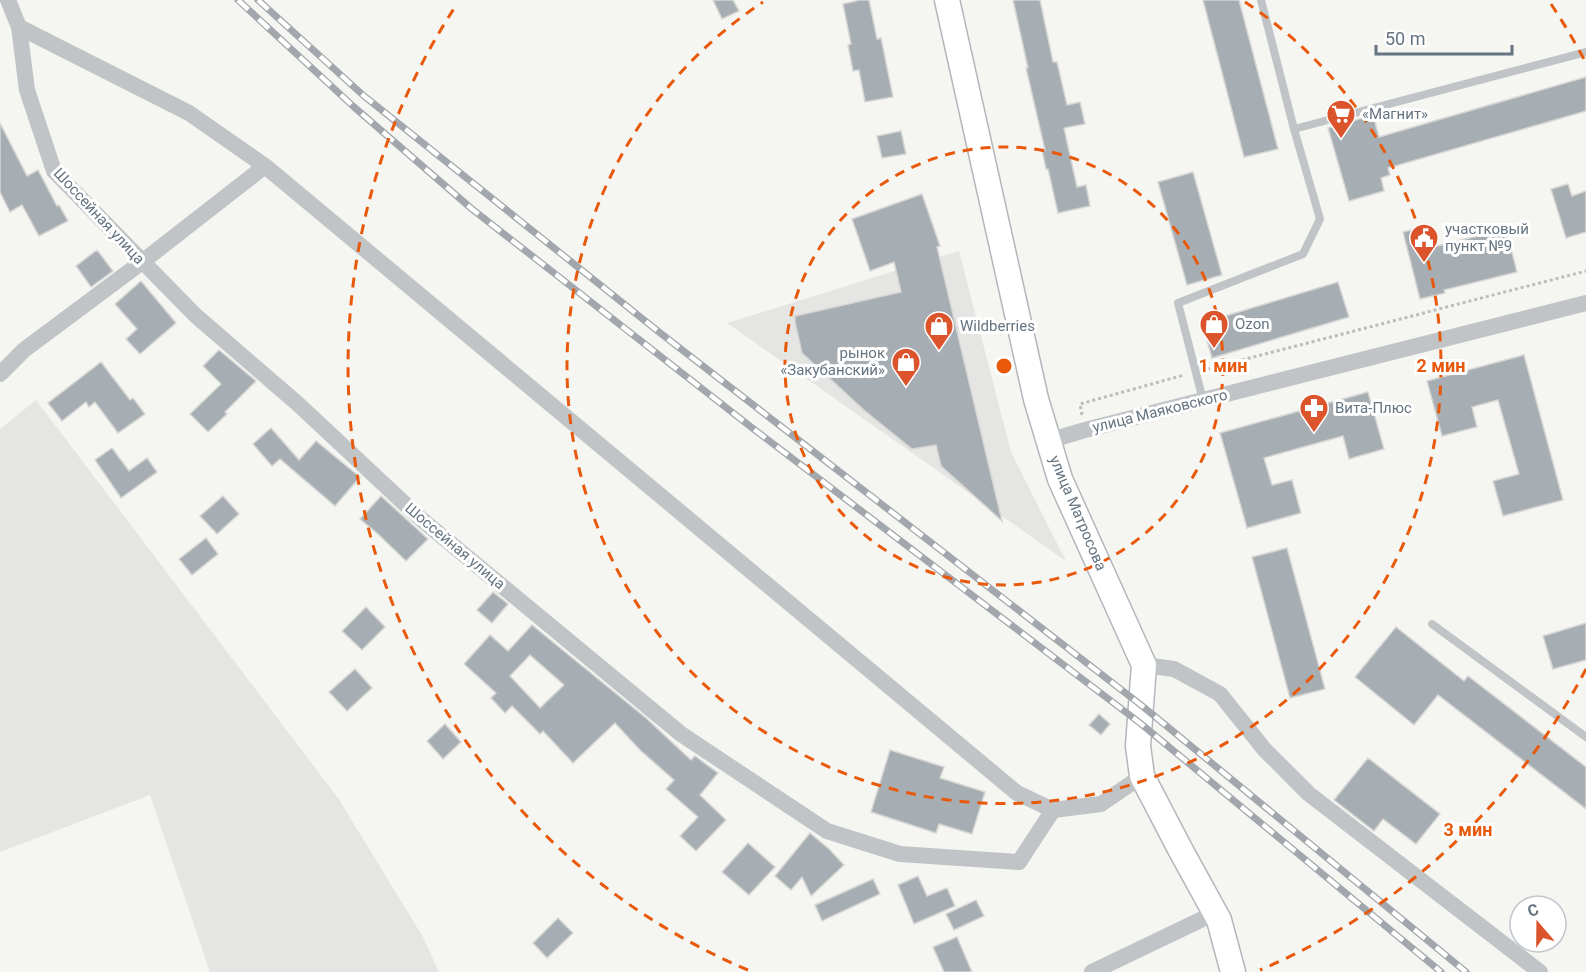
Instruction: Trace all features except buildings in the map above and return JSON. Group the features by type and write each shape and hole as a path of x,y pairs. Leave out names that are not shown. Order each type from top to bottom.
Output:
{"main road":[{"name":"улица Матросова","path":"947,0 1036,399 1048,441 1060,479 1144,665 1138,746 1143,776 1219,920 1233,972"}],"street":[{"name":"Шоссейная улица","path":"8,0 19,27 27,90 54,171 195,315 298,404 421,519 681,734 827,831 900,854 1019,862 1053,810"},
{"path":"19,27 189,113 265,165 1017,793 1053,810 1101,804 1143,776"},
{"path":"0,374 24,350 142,262 265,165"},
{"name":"улица Маяковского","path":"1048,441 1586,303"},
{"path":"1144,665 1174,669 1220,694 1264,749 1310,794 1540,972"},
{"path":"1092,972 1215,913"}],"lane":[{"path":"1203,400 1178,303 1303,255 1320,219 1261,0"},
{"path":"1294,129 1586,52"},
{"path":"1432,624 1586,737"}],"path":[{"path":"1085,430 1080,404 1586,271"}],"shaded area":[{"name":"рынок «Закубанский»","path":"959,251 1011,452 1066,561 727,323"},
{"path":"36,400 338,798 423,937 439,972 210,972 150,795 0,852 0,429"}],"railway":[{"path":"238,0 354,107 472,209 751,427 1140,723 1441,972"},
{"path":"258,0 364,96 659,332 1141,705 1466,972"}],"place":[{"name":"«Магнит»","path":"1341,140"},
{"name":"участковый пункт №9","path":"1424,264"},
{"name":"Ozon","path":"1214,350"},
{"name":"Wildberries","path":"939,352"},
{"name":"рынок «Закубанский»","path":"906,388"},
{"name":"Вита-Плюс","path":"1314,434"}]}
